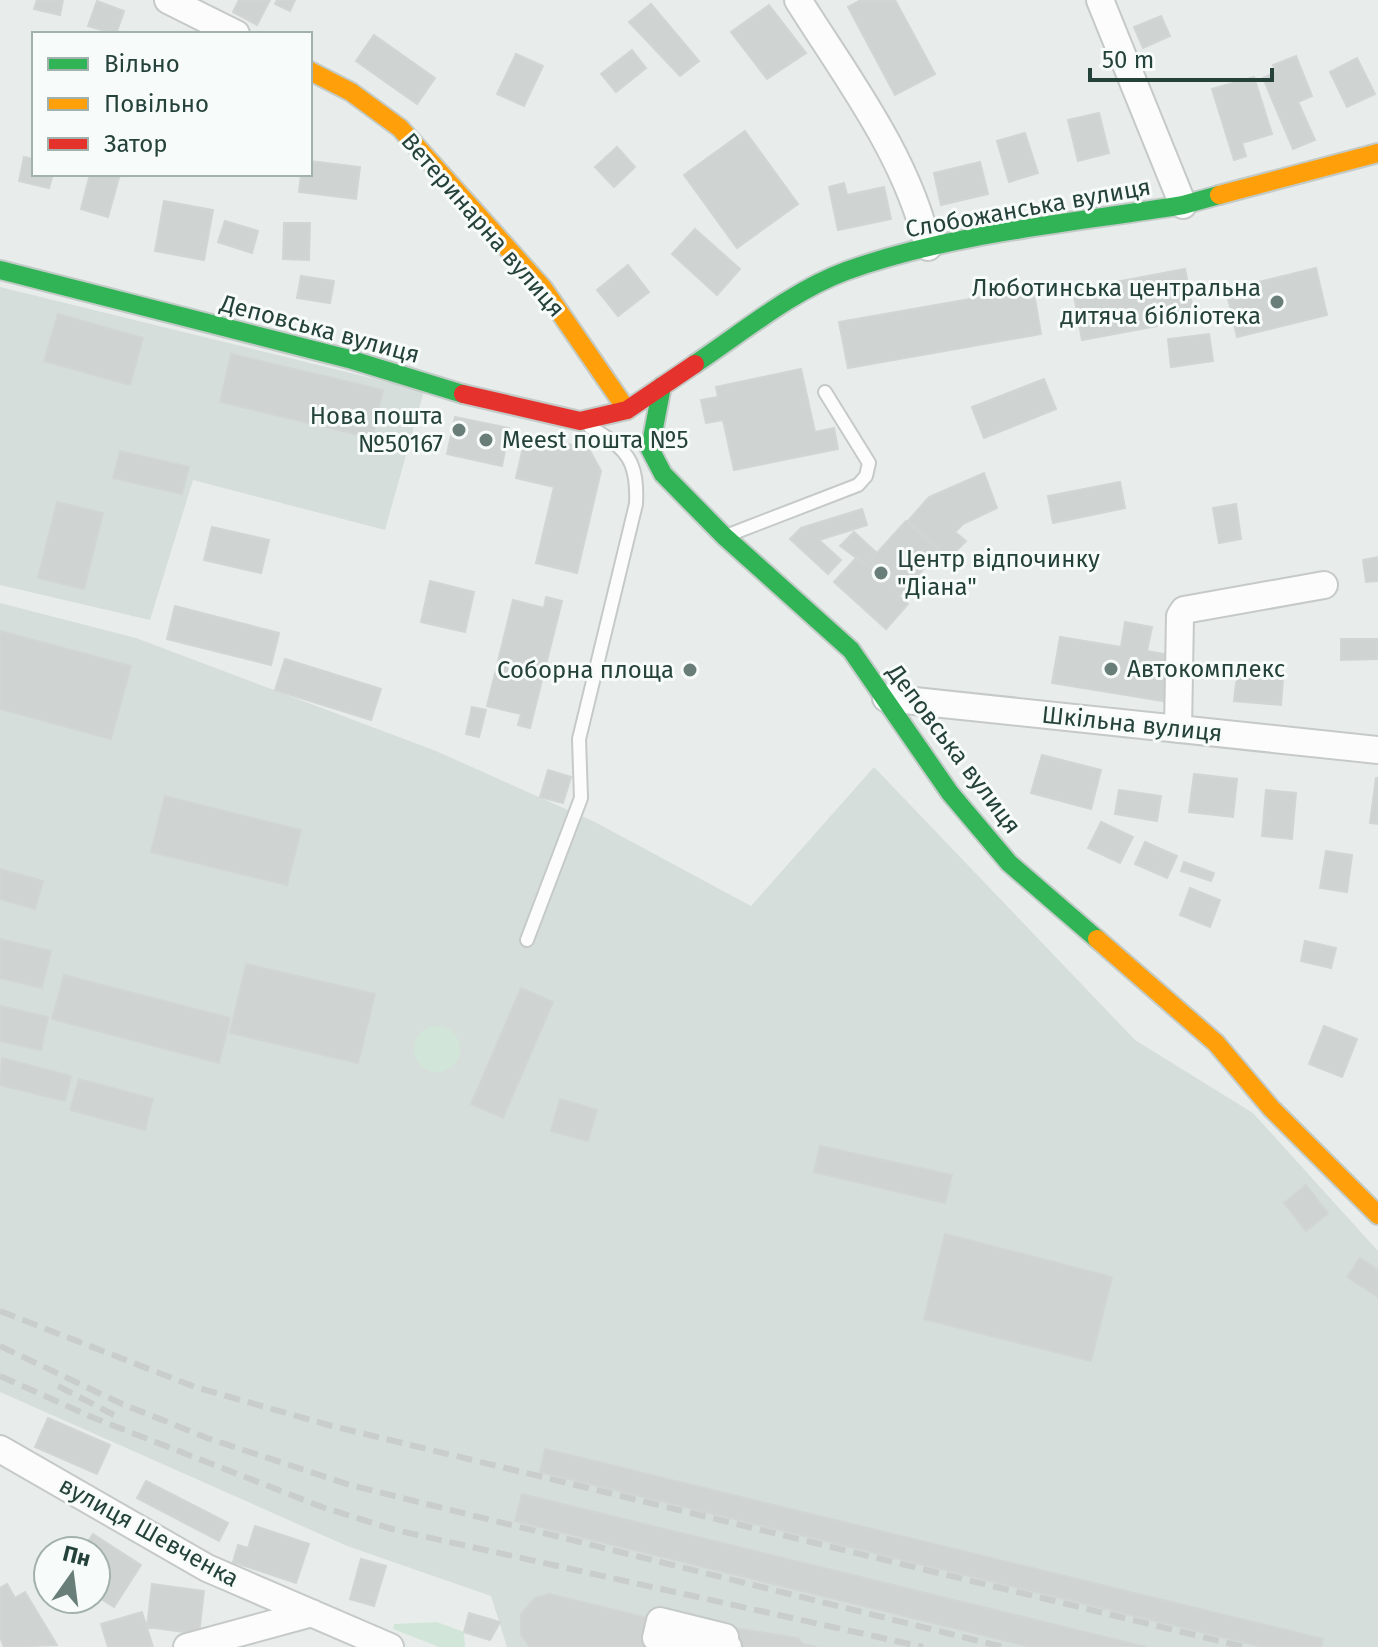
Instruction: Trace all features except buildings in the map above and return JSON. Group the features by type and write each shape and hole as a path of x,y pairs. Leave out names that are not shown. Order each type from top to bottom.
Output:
{"street":[{"path":"168,0 232,32"},
{"path":"798,0 897,160 919,208 928,247"},
{"path":"1100,0 1183,205"},
{"name":"Ветеринарна вулиця","path":"312,72 351,92 400,128 543,288 627,410"},
{"name":"Слобожанська вулиця","path":"627,410 802,292 845,271 928,247 1183,205 1378,153"},
{"name":"Деповська вулиця","path":"0,270 349,359 479,399 580,421 627,410"},
{"name":"Деповська вулиця","path":"662,386 649,435 653,459 724,536 851,650 950,793 1009,863 1216,1043 1271,1108 1378,1215"},
{"path":"1178,729 1180,616 1184,610 1324,585"},
{"name":"Шкільна вулиця","path":"886,698 1378,750"},
{"name":"вулиця Шевченка","path":"0,1449 207,1568 390,1647"},
{"path":"187,1647 312,1613"},
{"path":"698,1647 656,1638 660,1621 725,1637 723,1646 728,1647"}],"lane":[{"path":"724,536 858,485 866,476 869,463 825,392"},
{"path":"527,940 581,798 579,739 636,504 638,478 631,459 608,437 580,421"}],"shaded area":[{"path":"0,287 424,391 385,530 193,480 150,620 0,585"},
{"path":"0,603 136,638 436,751 595,822 751,906 874,767 1135,1040 1253,1113 1378,1251 1378,1647 507,1647 491,1596 347,1546 0,1392"}],"green space":[{"path":"437,1026 453,1033 460,1049 453,1065 437,1072 421,1065 414,1049 421,1033"},
{"path":"437,1622 464,1632 465,1647 439,1647 393,1629 394,1624"}],"railway":[{"path":"0,1311 195,1387 332,1426 1244,1647"},
{"path":"0,1346 120,1403 207,1438 350,1485 1003,1647"},
{"path":"0,1376 94,1418 322,1507 395,1530 923,1647"},
{"path":"58,1386 114,1415"}],"traffic: fast":[{"path":"695,364 806,289 886,258 970,238 1183,205 1219,195"},
{"path":"0,270 349,359 463,394"},
{"path":"662,386 650,449 663,474 724,536 851,650 950,793 1009,863 1097,939"}],"traffic: slow":[{"path":"312,72 351,92 400,128 543,288 627,410"},
{"path":"1219,195 1378,153"},
{"path":"1097,939 1216,1043 1271,1108 1378,1215"}],"traffic: jam":[{"path":"463,394 580,421 627,410 695,364"}],"place":[{"name":"Люботинська центральна дитяча бібліотека","path":"1277,302"},
{"name":"Нова пошта №50167","path":"459,430"},
{"name":"Meest пошта №5","path":"486,440"},
{"name":"Центр відпочинку \"Діана\"","path":"881,573"},
{"name":"Автокомплекс","path":"1111,669"},
{"name":"Соборна площа","path":"690,670"}]}
